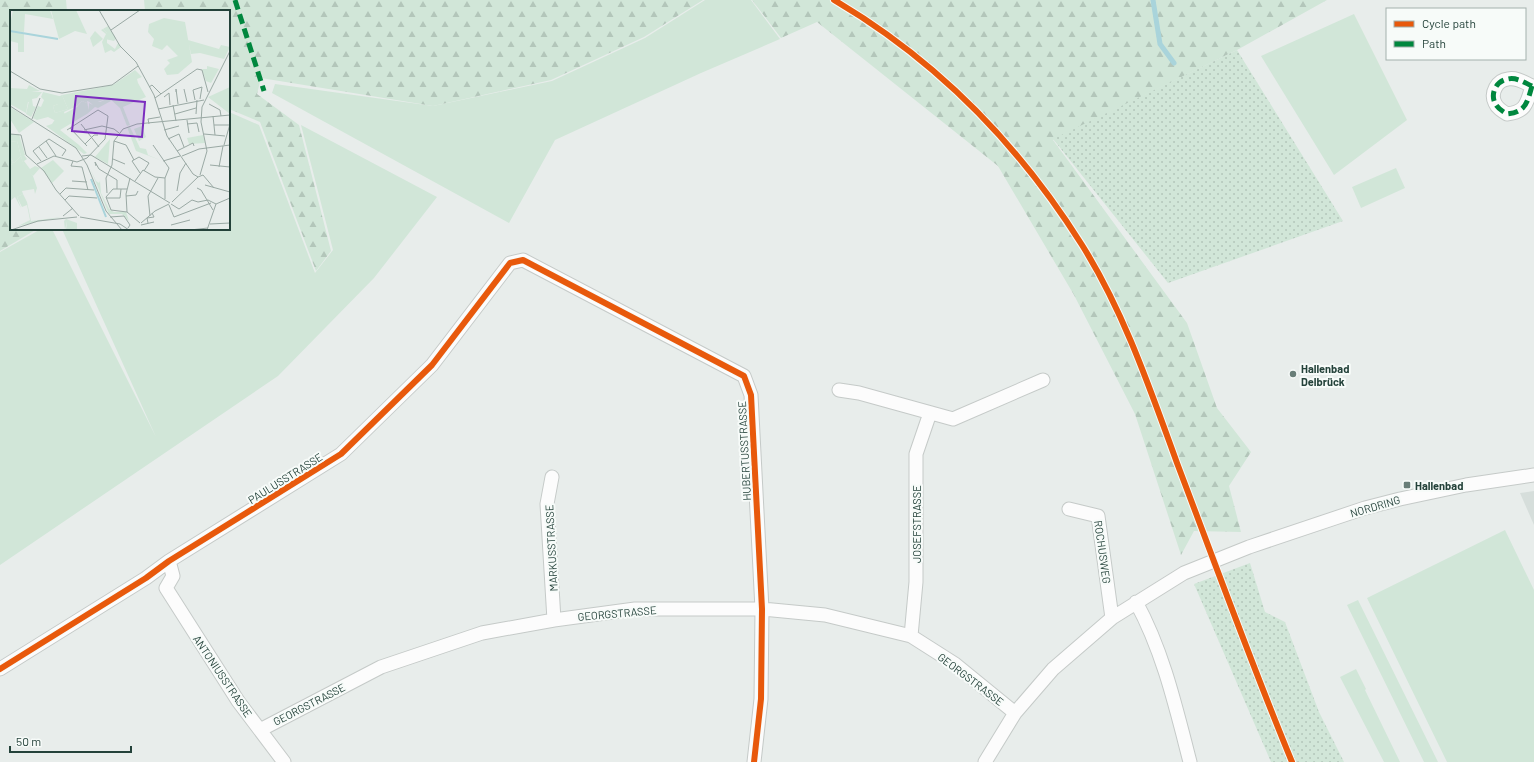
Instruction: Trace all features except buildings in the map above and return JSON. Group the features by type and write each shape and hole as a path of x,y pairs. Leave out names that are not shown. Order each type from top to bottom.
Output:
{"street":[{"name":"PAULUSSTRASSE","path":"0,669 146,578 169,561 341,454 432,365 510,263 523,260 535,267"},
{"name":"HUBERTUSSTRASSE","path":"535,267 744,376 751,394 762,609 761,699 754,762"},
{"path":"839,390 859,393 953,420 1043,380"},
{"name":"JOSEFSTRASSE","path":"911,636 916,582 916,454 930,413"},
{"name":"NORDRING","path":"1136,602 1184,573 1243,550 1358,511 1400,499 1466,485 1534,475"},
{"name":"MARKUSSTRASSE","path":"552,477 547,504 554,620"},
{"name":"ROCHUSWEG","path":"1069,509 1098,516 1112,618"},
{"path":"146,578 166,588 173,576 169,561"},
{"name":"ANTONIUSSTRASSE","path":"166,588 169,595 238,702 284,762"},
{"path":"985,762 1015,713 1053,668 1112,618 1136,602 1147,623 1173,698 1190,762"},
{"name":"GEORGSTRASSE","path":"260,730 381,667 482,633 554,620 635,609 762,609 826,615 911,636 955,664 1015,713"}],"shaded area":[{"path":"1534,491 1534,525 1520,493"}],"green space":[{"path":"0,0 66,0 67,10 10,10 10,230 35,230 0,251"},
{"path":"144,0 703,0 644,37 551,80 433,106 261,78 257,94 299,125 331,251 316,271 260,122 230,109 230,10 145,10"},
{"path":"705,0 751,0 780,39 701,73 555,140 509,223 272,93 275,84 433,106 552,81 645,38"},
{"path":"752,0 1327,0 1237,50 1053,140 1187,323 1217,408 1251,452 1229,486 1241,532 1194,531 1181,555 1135,414 1074,295 998,166 817,22 781,38"},
{"path":"1354,14 1407,120 1334,175 1261,56"},
{"path":"1237,50 1343,221 1168,283 1053,139"},
{"path":"230,112 259,125 315,273 333,250 301,125 437,197 374,278 278,376 0,565 0,252 39,230 52,230 156,437 62,230 230,230"},
{"path":"1396,168 1405,188 1361,208 1352,187"},
{"path":"1505,530 1534,590 1534,762 1447,762 1367,598"},
{"path":"1250,563 1265,612 1285,622 1319,712 1344,762 1271,762 1194,584"},
{"path":"1358,600 1438,762 1424,762 1347,605"},
{"path":"1356,669 1400,762 1384,762 1340,677"}],"waterway":[{"path":"1153,0 1160,44 1174,63"}],"marked path":[{"path":"235,0 264,91"},
{"path":"1532,86 1525,106 1518,111 1507,114 1498,108 1495,103 1493,95 1494,91 1498,84 1504,80 1515,79 1534,86"}],"cycle path":[{"path":"834,0 907,50 941,78 973,108 1003,139 1031,173 1082,245 1111,297 1135,351 1292,762"},
{"path":"0,669 146,578 169,561 341,454 432,365 510,263 523,260 744,376 751,395 762,609 761,699 754,762"}],"place":[{"name":"Hallenbad Delbrück","path":"1293,374"},
{"name":"Hallenbad","path":"1407,485"}]}
